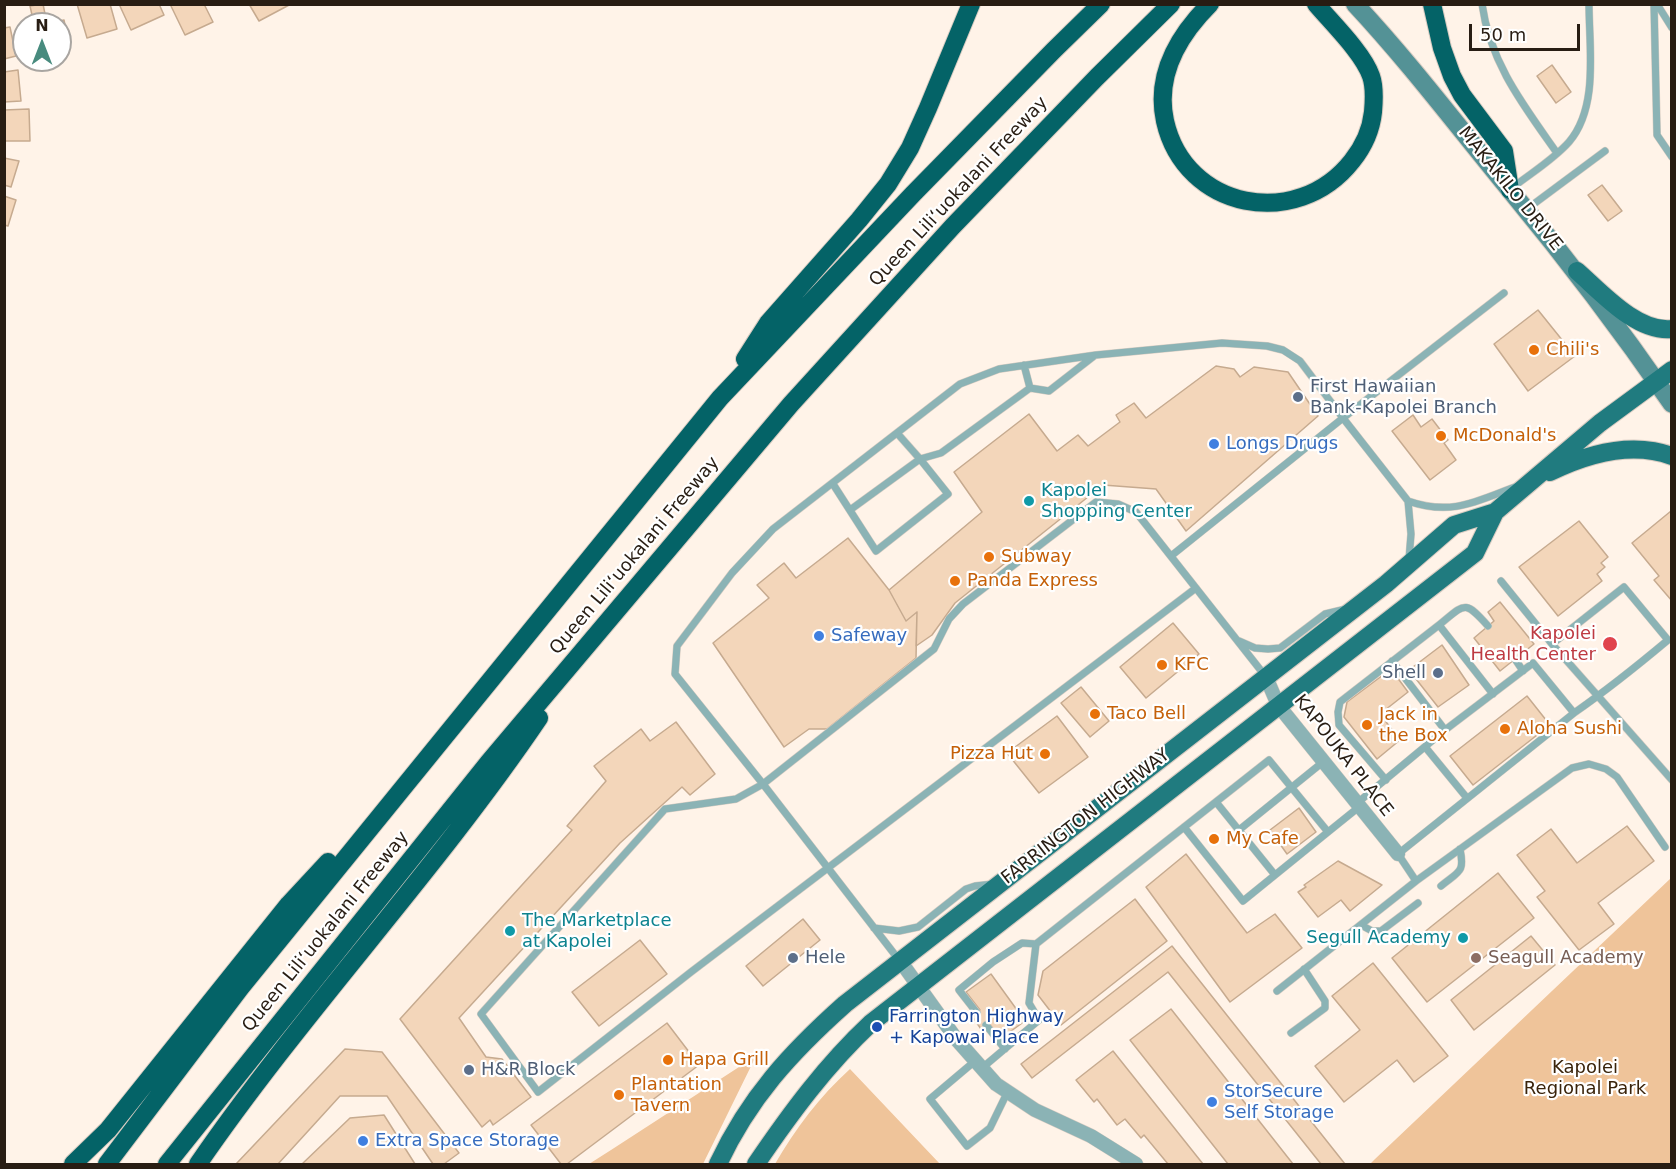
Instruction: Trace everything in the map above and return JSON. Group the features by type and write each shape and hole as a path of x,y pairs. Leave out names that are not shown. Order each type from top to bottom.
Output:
{"highway":[{"path":"720,398 768,323 888,184 910,148 970,4"},
{"name":"Queen Liliʻuokalani Freeway","path":"109,1161 241,987 720,398 914,194 1101,4"},
{"name":"Queen Liliʻuokalani Freeway","path":"167,1164 488,763 791,404 945,234 1170,4"},
{"path":"1210,4 1184,33 1170,59 1163,87 1165,122 1176,151 1192,171 1222,193 1256,204 1296,201 1320,190 1348,167 1368,135 1374,100 1371,77 1346,39 1316,4"},
{"path":"1432,4 1442,48 1452,76 1462,95 1504,151 1510,190"},
{"path":"198,1164 269,1067 496,782 591,643"},
{"path":"73,1164 108,1130 289,904 444,738"}],"main road":[{"name":"MAKAKILO DRIVE","path":"1355,4 1383,34 1577,271 1671,404"},
{"path":"1577,271 1629,316 1648,326 1671,329"},
{"name":"FARRINGTON HIGHWAY","path":"718,1164 744,1115 773,1074 808,1037 873,980 901,962 1358,606 1454,525 1495,512 1572,445 1671,370"},
{"path":"1534,479 1569,463 1615,451 1644,449 1671,456"},
{"name":"FARRINGTON HIGHWAY","path":"756,1164 794,1110 839,1054 871,1023 1475,553 1495,512"}],"street":[{"name":"KAPOUKA PLACE","path":"1266,677 1278,705 1398,854"},
{"path":"901,962 957,1041 996,1084 1035,1110 1091,1137 1136,1164"}],"lane":[{"path":"1482,4 1489,40 1503,72 1557,153"},
{"path":"1510,190 1557,153 1575,135 1587,108 1590,88 1589,4"},
{"path":"1656,4 1671,28"},
{"path":"1656,4 1657,135 1671,158"},
{"path":"1527,209 1605,151"},
{"path":"1171,556 1503,293"},
{"path":"901,962 764,784 675,674 676,646 732,573 773,530 960,384 999,369 1024,365 1096,355 1222,343 1267,346 1283,350 1300,361 1408,501 1412,534 1408,565"},
{"path":"850,510 920,459 941,453 1030,388 1049,392 1096,355"},
{"path":"1024,365 1030,388"},
{"path":"834,484 876,551 948,494 897,434"},
{"path":"1408,501 1427,507 1440,508 1471,504 1534,479"},
{"path":"1196,588 691,972 538,1092 481,1014 665,809 736,799 764,784 934,649 949,619 963,604 1096,502 1118,504 1136,512 1239,641 1266,677"},
{"path":"1501,581 1597,697 1671,780"},
{"path":"1416,881 1398,854 1574,713 1670,642 1624,587 1552,644"},
{"path":"1239,641 1256,648 1280,648 1325,614 1358,606"},
{"path":"1386,780 1339,725 1340,702 1460,608 1467,606 1473,609 1488,626"},
{"path":"1438,625 1493,694"},
{"path":"1515,660 1523,671"},
{"path":"1392,661 1445,730"},
{"path":"1184,827 1243,901 1328,832 1445,730 1533,663 1574,713"},
{"path":"1426,748 1467,798"},
{"path":"977,1013 959,990 993,962 1022,943 1036,944 1269,760 1328,832"},
{"path":"1239,830 1323,762"},
{"path":"1277,991 1416,881 1572,768 1589,764 1606,769 1617,777 1665,847"},
{"path":"1216,802 1275,875"},
{"path":"1441,885 1461,870 1463,864 1460,849"},
{"path":"874,928 899,931 918,927 975,885 1002,883"},
{"path":"1361,925 1372,931 1381,931 1418,903"},
{"path":"1007,1093 990,1128 967,1146 930,1100 1005,1049 1040,1020 1029,1004 1036,944"},
{"path":"1291,1033 1325,1008 1325,1001 1304,969"},
{"path":"986,1025 1005,1049"}],"green space":[{"name":"Kapolei Regional Park","path":"1671,878 1671,1164 1370,1164 1375,1159"},
{"path":"756,1056 703,1164 589,1164 611,1150"},
{"path":"850,1069 940,1164 775,1164 809,1114 828,1090"}],"building":[{"path":"43,4 45,12 31,12 30,6"},
{"path":"77,4 110,4 117,29 87,38"},
{"path":"119,4 159,4 164,15 131,30"},
{"path":"170,4 204,4 213,22 185,35"},
{"path":"249,4 291,4 259,21"},
{"path":"10,27 12,57 4,59 4,28"},
{"path":"1552,65 1571,92 1556,103 1537,76"},
{"path":"4,72 18,72 21,101 4,102"},
{"path":"29,109 30,141 4,141 4,110"},
{"path":"4,158 19,161 11,187 4,185"},
{"path":"1602,185 1622,211 1608,221 1588,195"},
{"path":"4,196 16,200 8,226 4,225"},
{"name":"Chili's","path":"1538,310 1575,356 1528,391 1494,344"},
{"name":"Kapolei Shopping Center","path":"1216,366 1234,369 1240,377 1254,367 1288,372 1318,416 1186,531 1156,489 1103,485 955,603 932,635 916,646 917,612 906,621 889,590 982,512 954,472 1029,414 1057,451 1078,435 1088,446 1120,422 1116,415 1134,403 1146,418"},
{"path":"1413,415 1421,427 1432,419 1448,440 1444,443 1456,460 1430,480 1392,431"},
{"path":"1671,511 1672,601 1654,580 1659,576 1632,543"},
{"path":"1579,521 1608,557 1601,563 1605,567 1597,574 1602,581 1558,616 1519,567"},
{"name":"Safeway","path":"848,538 889,590 906,621 917,612 916,658 827,729 809,729 784,747 713,643 769,598 757,585 784,563 796,578"},
{"path":"1500,602 1534,644 1500,671 1474,638 1494,621 1488,612"},
{"path":"1173,623 1199,654 1146,698 1120,667"},
{"path":"1442,645 1469,685 1438,707 1409,670"},
{"path":"1391,669 1408,692 1380,714 1400,740 1377,759 1344,717 1347,702"},
{"path":"1081,687 1109,721 1090,737 1061,703"},
{"path":"1527,696 1550,725 1473,785 1450,756"},
{"path":"1057,716 1088,757 1039,793 1007,753"},
{"name":"The Marketplace at Kapolei","path":"676,722 715,774 690,795 682,787 620,843 459,1018 486,1057 502,1059 531,1097 493,1125 490,1120 482,1127 400,1019 572,830 567,826 606,781 594,766 641,729 650,741"},
{"path":"1299,808 1316,832 1287,854 1270,830"},
{"path":"1627,826 1654,861 1598,903 1614,924 1579,950 1537,897 1545,891 1517,855 1551,829 1577,863"},
{"path":"1186,854 1247,933 1275,914 1302,948 1230,1002 1146,887"},
{"path":"1338,861 1382,885 1350,911 1341,900 1318,917 1298,892 1306,887 1304,885"},
{"name":"Segull Academy","path":"1498,873 1534,918 1427,1002 1392,958"},
{"path":"1135,899 1167,941 1061,1025 1038,995 1043,971"},
{"path":"803,919 820,940 763,986 746,966"},
{"path":"1531,936 1555,965 1474,1030 1451,1000"},
{"path":"640,940 667,974 599,1026 572,992"},
{"path":"1172,946 1345,1164 1321,1164 1168,972 1032,1078 1021,1064"},
{"path":"1373,963 1448,1056 1414,1082 1397,1060 1344,1102 1315,1066 1360,1030 1332,996"},
{"path":"991,974 1025,1021 1000,1039 989,1023 981,1029 972,1016 980,1010 966,992"},
{"name":"StorSecure Self Storage","path":"1171,1009 1293,1164 1228,1164 1130,1040"},
{"path":"667,1023 699,1065 567,1164 561,1164 531,1125"},
{"path":"345,1049 382,1052 459,1153 444,1164 433,1164 387,1096 340,1096 278,1164 236,1164"},
{"path":"1113,1051 1203,1164 1168,1164 1144,1135 1141,1138 1125,1119 1117,1125 1097,1099 1094,1102 1076,1080"},
{"name":"Extra Space Storage","path":"384,1115 415,1164 302,1164 350,1118"}],"place":[{"name":"Chili's","path":"1534,350"},
{"name":"First Hawaiian Bank-Kapolei Branch","path":"1298,397"},
{"name":"McDonald's","path":"1441,436"},
{"name":"Longs Drugs","path":"1214,444"},
{"name":"Kapolei Shopping Center","path":"1029,501"},
{"name":"Subway","path":"989,557"},
{"name":"Panda Express","path":"955,581"},
{"name":"Safeway","path":"819,636"},
{"name":"Kapolei Health Center","path":"1610,644"},
{"name":"KFC","path":"1162,665"},
{"name":"Shell","path":"1438,673"},
{"name":"Taco Bell","path":"1095,714"},
{"name":"Jack in the Box","path":"1367,725"},
{"name":"Aloha Sushi","path":"1505,729"},
{"name":"Pizza Hut","path":"1045,754"},
{"name":"My Cafe","path":"1214,839"},
{"name":"The Marketplace at Kapolei","path":"510,931"},
{"name":"Segull Academy","path":"1463,938"},
{"name":"Hele","path":"793,958"},
{"name":"Seagull Academy","path":"1476,958"},
{"name":"Farrington Highway + Kapowai Place","path":"877,1027"},
{"name":"Hapa Grill","path":"668,1060"},
{"name":"H&R Block","path":"469,1070"},
{"name":"Plantation Tavern","path":"619,1095"},
{"name":"StorSecure Self Storage","path":"1212,1102"},
{"name":"Extra Space Storage","path":"363,1141"}]}
